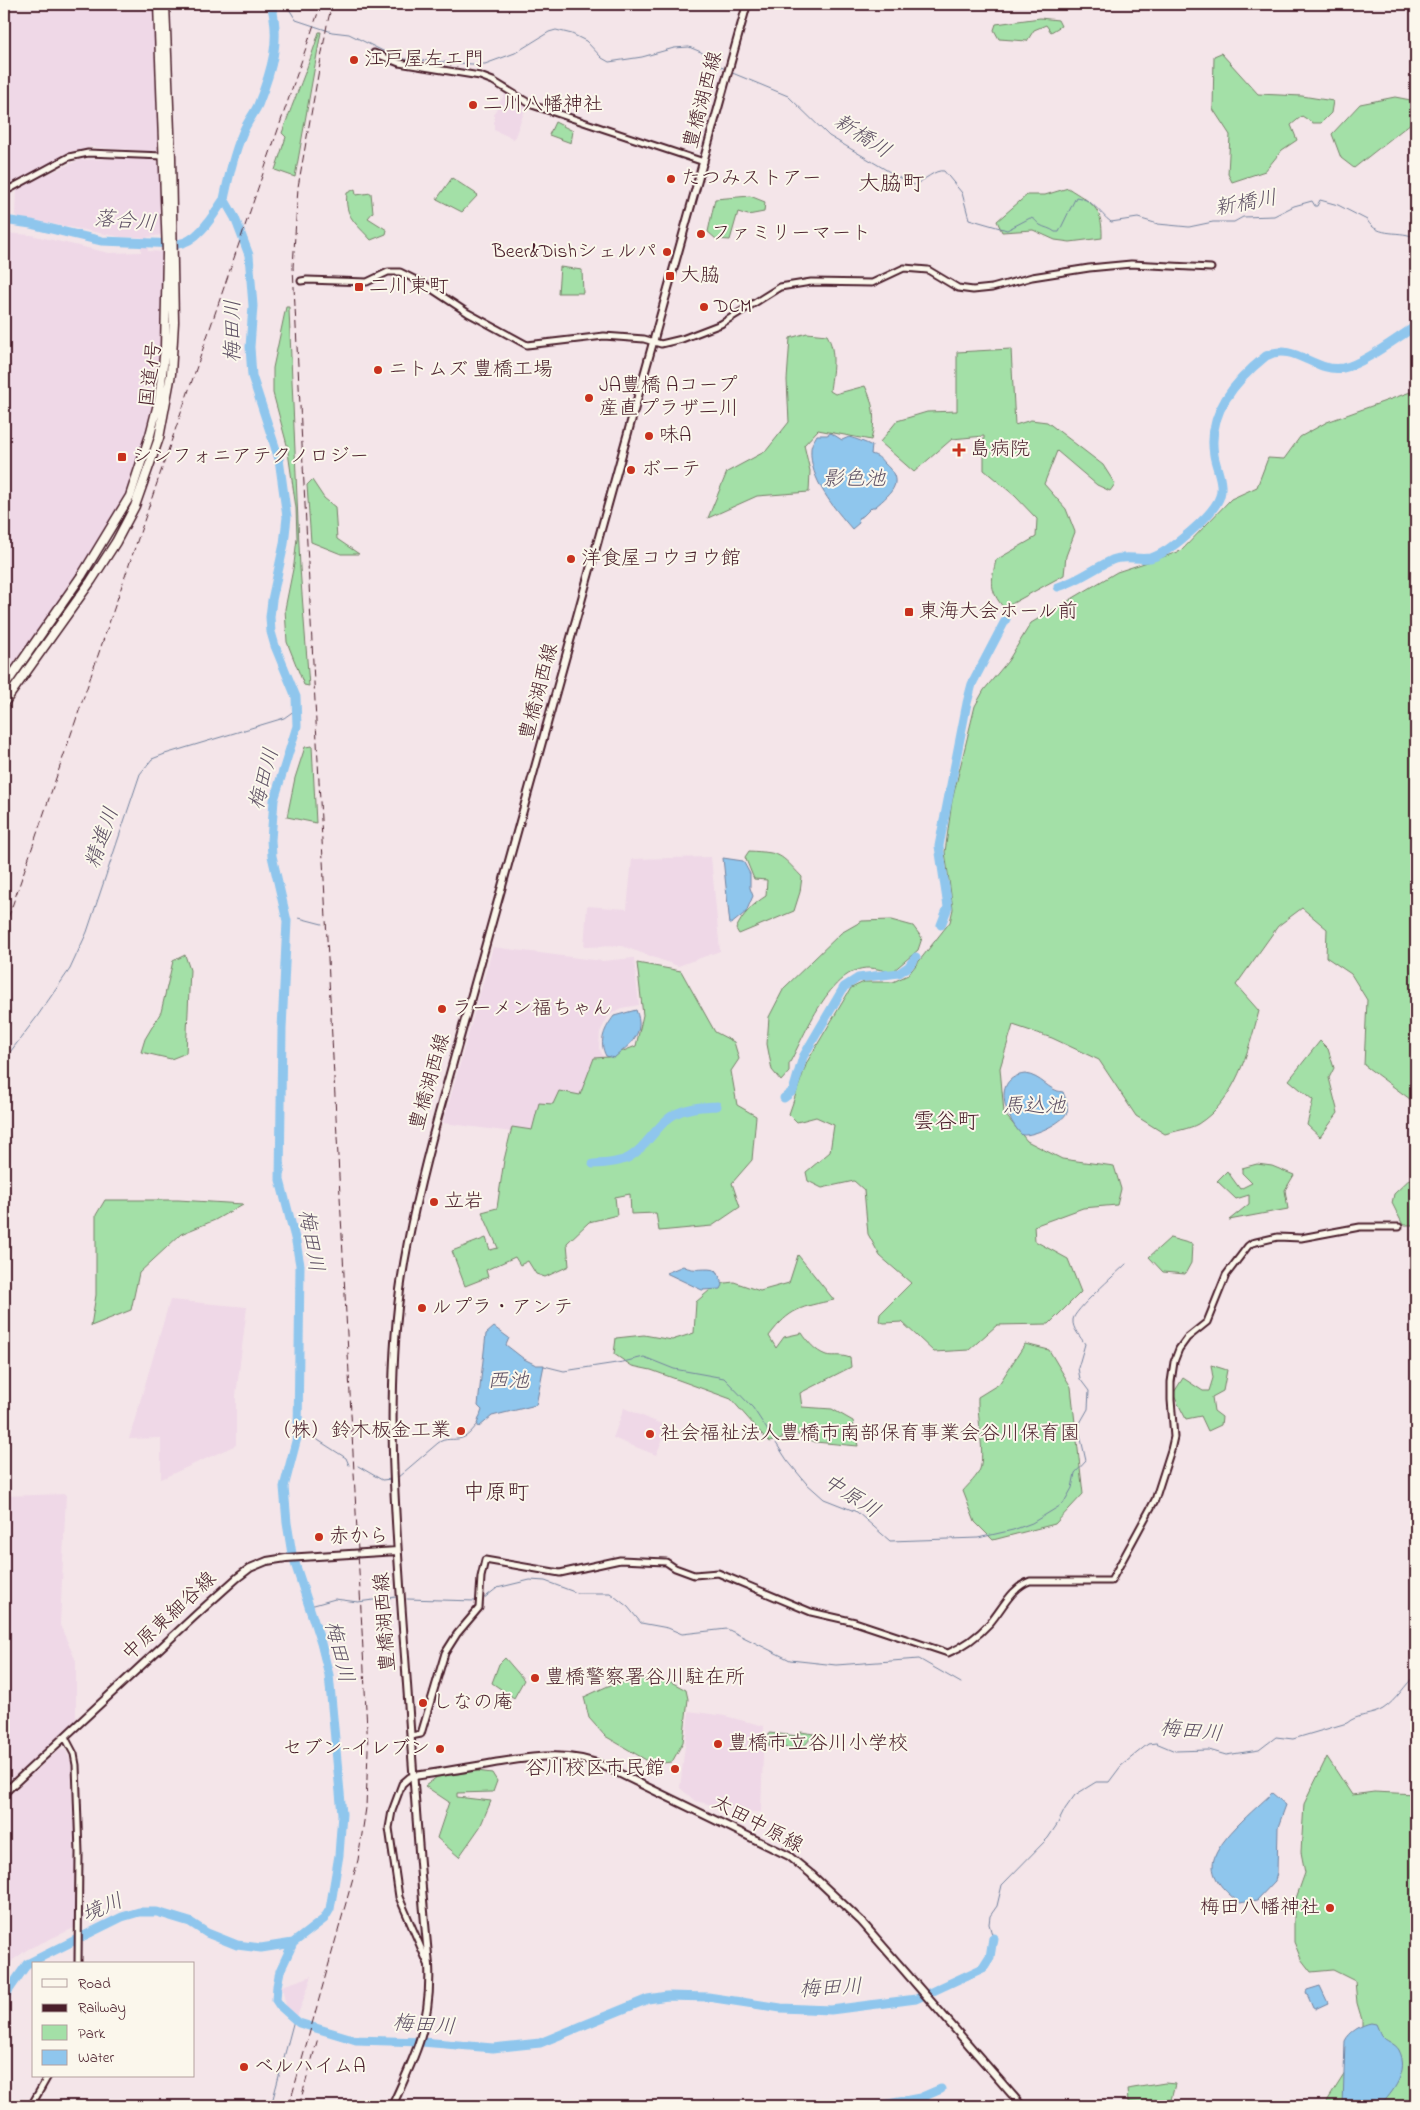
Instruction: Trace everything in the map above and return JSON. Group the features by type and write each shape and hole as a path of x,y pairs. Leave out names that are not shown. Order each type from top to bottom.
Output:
{"highway":[{"name":"国道1号","path":"158,4 164,156 170,235"},
{"name":"国道1号","path":"4,687 82,575 130,496 150,435 159,400 165,348 170,252 165,4"},
{"name":"国道1号","path":"4,703 91,581 116,542 141,491 159,438 171,374 174,322 170,252"}],"main road":[{"name":"豊橋湖西線","path":"392,2106 420,2042 428,2005 429,1965 393,1478 392,1393 400,1290 418,1193 554,703 586,579 748,4"},
{"name":"中原東細谷線","path":"4,1793 250,1568 267,1561 286,1558 397,1551"},
{"name":"太田中原線","path":"414,1776 537,1756 561,1755 582,1758 606,1767 788,1856 811,1874 861,1921 1022,2106"}],"street":[{"path":"374,53 399,63 480,76 528,101 532,105 704,162"},
{"path":"4,192 69,157 88,152 164,156"},
{"path":"301,281 368,282 388,272 400,272 424,284 468,313 527,344 604,336 644,339 661,344 682,340 721,324 780,287 811,282 872,283 904,268 928,270 958,288 973,290 992,288 1032,277 1089,268 1131,264 1211,268"},
{"path":"411,1736 421,1734 445,1653 457,1634 479,1608 481,1577 485,1560 560,1573 620,1560 666,1562 675,1568 694,1575 718,1573 810,1612 855,1622 948,1653 956,1650 988,1625 1020,1584 1030,1580 1111,1581 1156,1500 1171,1450 1174,1437 1171,1382 1174,1362 1179,1349 1187,1338 1208,1322 1226,1275 1248,1246 1252,1243 1278,1238 1301,1238 1360,1226 1399,1227"},
{"path":"65,1737 74,1754 76,1765 79,1839 78,1962"},
{"path":"414,1776 410,1776 402,1784 392,1810 389,1828 399,1897 429,1965"},
{"path":"31,2106 47,2078"}],"shaded area":[{"path":"153,10 159,152 91,147 72,153 4,188 4,11"},
{"path":"506,92 527,105 514,139 494,130 494,113"},
{"path":"125,158 160,161 162,235 148,237 148,251 163,252 163,331 155,393 143,446 126,495 115,517 96,548 7,675 4,674 4,233 31,235 109,253 141,252 142,237 121,237 16,217 17,188 79,160"},
{"path":"711,857 720,951 678,966 622,946 584,947 587,906 627,909 632,859"},
{"path":"493,947 602,961 634,958 639,1005 622,1008 609,1015 600,1032 599,1048 607,1064 579,1099 535,1135 443,1123"},
{"path":"170,1300 247,1307 236,1396 236,1445 161,1479 161,1438 129,1439"},
{"path":"624,1408 668,1427 656,1455 613,1438"},
{"path":"66,1494 60,1625 76,1661 76,1722 4,1787 4,1496"},
{"path":"689,1711 725,1716 764,1726 761,1812 743,1812 695,1801 680,1788"},
{"path":"60,1749 65,1749 71,1762 74,1928 28,1949 13,1960 4,1974 4,1800"},
{"path":"312,1976 297,2017 286,2006 282,1986"}],"green space":[{"path":"1040,18 1058,20 1061,26 1051,32 1046,25 1034,30 1027,41 999,39 994,30 996,24"},
{"path":"319,32 321,32 295,177 275,170 286,137 282,133"},
{"path":"1221,53 1258,94 1302,96 1333,101 1331,113 1321,123 1313,123 1302,116 1291,125 1297,140 1282,150 1265,171 1232,182 1228,174 1230,135 1213,109 1214,56"},
{"path":"1395,97 1416,101 1416,119 1354,168 1341,158 1332,134 1360,104"},
{"path":"555,122 573,131 571,143 549,135"},
{"path":"452,178 478,195 462,212 437,199"},
{"path":"1068,188 1089,202 1098,212 1102,227 1102,238 1070,242 1055,240 1033,230 1002,232 997,221 1027,195 1045,195"},
{"path":"355,189 356,195 371,193 373,212 368,218 387,230 386,234 371,240 352,219 347,208 347,193"},
{"path":"750,196 765,202 764,212 748,215 738,212 730,240 716,239 708,232 715,199"},
{"path":"560,267 582,270 583,293 558,293"},
{"path":"286,307 289,307 300,568 309,686 304,685 287,642 285,609 297,538 296,508 287,445 273,393 273,368"},
{"path":"807,333 827,335 830,342 833,363 830,391 835,394 865,386 873,413 871,440 818,430 804,445 810,471 809,492 757,496 708,518 727,472 766,451 789,422 787,380 790,338"},
{"path":"1011,349 1015,425 1031,420 1047,422 1103,465 1115,484 1110,491 1097,485 1057,451 1044,484 1066,509 1075,532 1066,556 1064,575 1004,608 999,602 992,586 996,560 1036,537 1037,519 1015,496 984,470 984,436 952,439 914,472 880,442 897,421 927,412 957,411 957,352"},
{"path":"1416,390 1416,1109 1414,1102 1364,1065 1367,1000 1351,974 1326,957 1327,929 1302,908 1278,926 1236,985 1259,1011 1250,1043 1239,1074 1231,1089 1211,1114 1194,1126 1165,1134 1136,1116 1099,1060 1052,1038 1013,1025 1000,1068 1004,1113 1027,1141 1062,1159 1114,1166 1121,1189 1117,1205 1083,1208 1034,1226 1035,1241 1068,1259 1081,1292 1049,1324 997,1325 969,1350 934,1352 902,1322 884,1323 879,1321 880,1314 911,1283 880,1256 868,1234 864,1190 854,1181 822,1188 808,1181 806,1172 830,1152 834,1125 816,1117 797,1122 789,1114 807,1062 851,988 864,982 893,982 908,975 950,922 953,909 945,852 952,801 975,706 984,690 1008,661 1031,623 1117,572 1181,551 1231,499 1257,487 1268,458 1284,459 1300,437 1327,422"},
{"path":"312,480 324,498 335,507 337,539 359,554 341,554 311,542 307,485"},
{"path":"312,746 316,823 287,817 295,778 305,747"},
{"path":"749,851 779,856 789,863 802,877 794,911 739,934 736,929 741,919 752,906 766,896 767,880 754,879 745,857"},
{"path":"891,920 913,926 922,938 918,950 892,972 869,968 855,971 842,978 820,1005 789,1064 789,1072 781,1081 772,1070 767,1044 769,1017 784,988 841,933 862,921"},
{"path":"185,955 190,970 186,1053 171,1059 141,1052 145,1039 161,1012 173,961"},
{"path":"637,963 681,971 715,1032 734,1042 739,1059 731,1071 737,1105 756,1116 752,1160 732,1183 740,1207 712,1226 659,1231 656,1213 631,1214 630,1194 615,1197 617,1215 589,1222 567,1243 569,1266 545,1277 536,1274 528,1261 520,1265 515,1257 486,1270 488,1277 465,1286 452,1251 486,1238 490,1250 498,1248 482,1212 497,1208 504,1160 512,1127 532,1130 539,1103 553,1104 559,1091 580,1095 594,1058 608,1057 636,1046 643,1015"},
{"path":"1320,1041 1328,1049 1334,1068 1329,1078 1338,1113 1320,1137 1307,1125 1313,1100 1289,1080"},
{"path":"1257,1164 1272,1166 1294,1175 1285,1190 1288,1209 1229,1220 1249,1204 1249,1195 1236,1199 1217,1181 1227,1171 1240,1189 1252,1183 1242,1173 1242,1168"},
{"path":"1416,1173 1416,1225 1403,1225 1392,1203 1394,1194"},
{"path":"105,1200 178,1200 243,1204 215,1220 181,1234 139,1273 131,1310 91,1326 96,1295 96,1215"},
{"path":"1170,1238 1192,1244 1191,1263 1185,1274 1163,1272 1149,1257"},
{"path":"798,1255 834,1300 797,1310 783,1320 769,1336 776,1348 784,1337 802,1333 818,1351 828,1356 850,1358 851,1367 800,1393 802,1407 832,1409 853,1421 858,1446 815,1442 784,1429 782,1439 769,1442 731,1399 651,1370 632,1366 614,1354 616,1338 644,1335 672,1340 694,1333 696,1302 717,1284 734,1282 760,1291 789,1283"},
{"path":"1025,1344 1049,1350 1071,1387 1083,1494 1055,1524 993,1540 975,1522 963,1491 977,1475 981,1463 978,1397 999,1384"},
{"path":"1211,1365 1227,1370 1223,1391 1212,1397 1214,1411 1222,1417 1221,1425 1208,1431 1201,1416 1186,1419 1173,1394 1183,1378 1203,1391 1209,1391 1213,1378"},
{"path":"505,1658 524,1680 514,1698 492,1683 499,1664"},
{"path":"639,1679 671,1682 686,1690 688,1699 683,1742 672,1762 653,1764 605,1736 589,1718 584,1697 608,1686"},
{"path":"801,1732 814,1734 802,1749 769,1746 769,1733 799,1736"},
{"path":"1327,1757 1352,1795 1374,1792 1416,1794 1416,2106 1324,2106 1347,2070 1362,2038 1362,2020 1357,2003 1355,1981 1333,1970 1311,1972 1301,1959 1294,1942 1294,1904 1305,1873 1301,1852 1304,1804"},
{"path":"477,1771 492,1773 497,1781 493,1792 457,1793 457,1797 491,1801 480,1827 459,1857 437,1838 449,1802 425,1786 437,1777"},
{"path":"1165,2083 1175,2084 1171,2100 1157,2101 1156,2106 1128,2102 1127,2089"}],"water":[{"name":"影色池","path":"831,433 842,440 849,437 872,446 871,454 880,458 894,475 895,481 891,491 875,507 872,507 863,516 858,518 859,523 852,529 818,482 811,460 811,447 817,435"},
{"path":"723,858 743,861 750,874 750,888 753,896 746,912 730,925"},
{"path":"636,1010 639,1026 635,1038 614,1058 606,1056 603,1045 605,1030 614,1016"},
{"name":"馬込池","path":"1025,1074 1031,1075 1053,1089 1063,1092 1067,1112 1060,1120 1048,1128 1022,1135 1016,1128 1007,1110 1004,1091 1014,1077"},
{"path":"683,1266 692,1269 717,1271 723,1285 721,1289 702,1290 666,1273"},
{"name":"西池","path":"494,1327 509,1338 506,1345 524,1359 536,1365 544,1365 536,1405 492,1416 479,1427 477,1424 482,1410 478,1406 486,1334"},
{"path":"1272,1793 1286,1805 1278,1827 1277,1873 1275,1881 1257,1900 1240,1903 1226,1892 1216,1878 1213,1867 1214,1858 1227,1837"},
{"path":"1320,1986 1328,2003 1315,2009 1306,1992"},
{"path":"1371,2023 1376,2024 1380,2034 1399,2050 1402,2058 1401,2073 1395,2088 1380,2106 1343,2106 1345,2041 1356,2029"}],"waterway":[{"name":"梅田川","path":"271,4 275,30 274,55 258,105 240,140 224,199 235,218 249,255 253,306 250,347 252,376 279,459 287,517 284,544 270,617 271,632 275,646 296,697 297,726 274,800 271,840 272,856 287,921 282,1029 280,1180 300,1265 298,1434 284,1487 292,1554 321,1643 329,1675 342,1814 339,1855 330,1909 324,1919 293,1943 280,1971 276,2000 299,2023 356,2040 422,2042 493,2048 540,2043 648,1999 667,1996 708,1997 781,2008 831,2010 916,1999 983,1968 990,1957 993,1938"},
{"name":"新橋川","path":"286,4 296,20 332,32 349,34 387,53 404,59 485,64 515,53 549,32 556,30 572,34 586,41 602,58 609,62 642,57 674,48 689,47 701,52 726,70"},
{"name":"新橋川","path":"730,72 788,96 829,136 905,181 914,185 933,173 944,171 962,193 969,219 1007,230 1030,218 1042,226 1059,232 1076,197 1087,200 1111,222 1138,218 1158,224 1189,227 1213,222 1234,222 1243,217 1274,216 1294,206 1312,201 1317,206 1320,200 1338,205 1367,220 1377,230 1410,235 1416,238"},
{"name":"落合川","path":"4,220 31,224 102,241 178,244 186,242 199,233 224,199"},
{"path":"1058,587 1112,560 1150,558 1158,555 1190,532 1209,513 1216,504 1221,491 1213,440 1219,412 1234,387 1266,356 1276,352 1286,352 1323,366 1343,368 1370,356 1416,326"},
{"path":"941,925 948,907 939,846 967,703 972,684 1006,619"},
{"name":"精進川","path":"4,1060 70,969 87,932 140,774 152,759 284,718 298,708"},
{"path":"299,918 322,924"},
{"path":"784,1098 793,1091 803,1057 844,987 858,978 899,973 908,967 916,957"},
{"path":"593,1164 614,1162 629,1157 641,1148 664,1122 675,1114 701,1107 717,1106"},
{"name":"中原川","path":"544,1366 564,1371 644,1357 674,1369 724,1378 753,1408 787,1460 806,1483 824,1499 857,1512 890,1541 978,1538 1013,1530 1032,1523 1063,1504 1072,1488 1075,1473 1086,1461 1079,1430 1080,1423 1088,1409 1089,1391 1080,1379 1078,1368 1085,1344 1075,1330 1073,1320 1087,1301 1126,1264"},
{"path":"397,1478 438,1443 444,1440 464,1437 478,1424"},
{"path":"298,1434 310,1435 346,1458 349,1465"},
{"path":"358,1466 382,1480 391,1479"},
{"path":"483,1599 497,1588 530,1580 545,1581 577,1593 610,1593 628,1607 641,1623 668,1628 682,1634 727,1629 790,1660 836,1665 919,1659 961,1683"},
{"path":"307,1604 314,1605 335,1599 358,1602 396,1597"},
{"path":"407,1599 475,1601"},
{"name":"梅田川","path":"993,1938 989,1924 990,1916 997,1906 1002,1885 1048,1838 1075,1795 1096,1782 1109,1782 1121,1766 1148,1744 1156,1743 1175,1751 1209,1750 1226,1755 1259,1750 1276,1737 1293,1739 1347,1723 1355,1718 1379,1711 1393,1701 1416,1675"},
{"name":"境川","path":"4,1997 27,1964 122,1917 139,1912 157,1912 190,1922 207,1933 237,1945 261,1948 293,1943"},
{"path":"271,2106 294,2020"},
{"path":"878,2106 920,2098 941,2089"}],"railway":[{"path":"4,930 321,4"},
{"path":"289,2106 358,1860 366,1808 368,1749 293,267 298,187 332,4"},
{"path":"299,2106 318,2038"}],"place":[{"name":"江戸屋左エ門","path":"354,60"},
{"name":"二川八幡神社","path":"473,105"},
{"name":"たつみストアー","path":"671,179"},
{"name":"ファミリーマート","path":"701,234"},
{"name":"Beer&Dishシェルパ","path":"667,252"},
{"name":"大脇","path":"670,276"},
{"name":"二川東町","path":"359,287"},
{"name":"DCM","path":"704,307"},
{"name":"ニトムズ 豊橋工場","path":"378,370"},
{"name":"JA豊橋 Aコープ 産直プラザ二川","path":"589,398"},
{"name":"味A","path":"649,436"},
{"name":"島病院","path":"959,450"},
{"name":"シンフォニアテクノロジー","path":"122,457"},
{"name":"ボーテ","path":"631,470"},
{"name":"洋食屋コウヨウ館","path":"571,559"},
{"name":"東海大会ホール前","path":"909,612"},
{"name":"ラーメン福ちゃん","path":"442,1009"},
{"name":"立岩","path":"434,1202"},
{"name":"ルプラ・アンテ","path":"422,1308"},
{"name":"（株）鈴木板金工業","path":"461,1431"},
{"name":"社会福祉法人豊橋市南部保育事業会谷川保育園","path":"650,1434"},
{"name":"赤から","path":"319,1537"},
{"name":"豊橋警察署谷川駐在所","path":"535,1678"},
{"name":"しなの庵","path":"423,1703"},
{"name":"豊橋市立谷川小学校","path":"718,1744"},
{"name":"セブン-イレブン","path":"440,1749"},
{"name":"谷川校区市民館","path":"675,1769"},
{"name":"梅田八幡神社","path":"1330,1908"},
{"name":"ベルハイムA","path":"244,2067"}],"district":[{"name":"大脇町","path":"891,185"},
{"name":"雲谷町","path":"946,1123"},
{"name":"中原町","path":"496,1494"}]}
